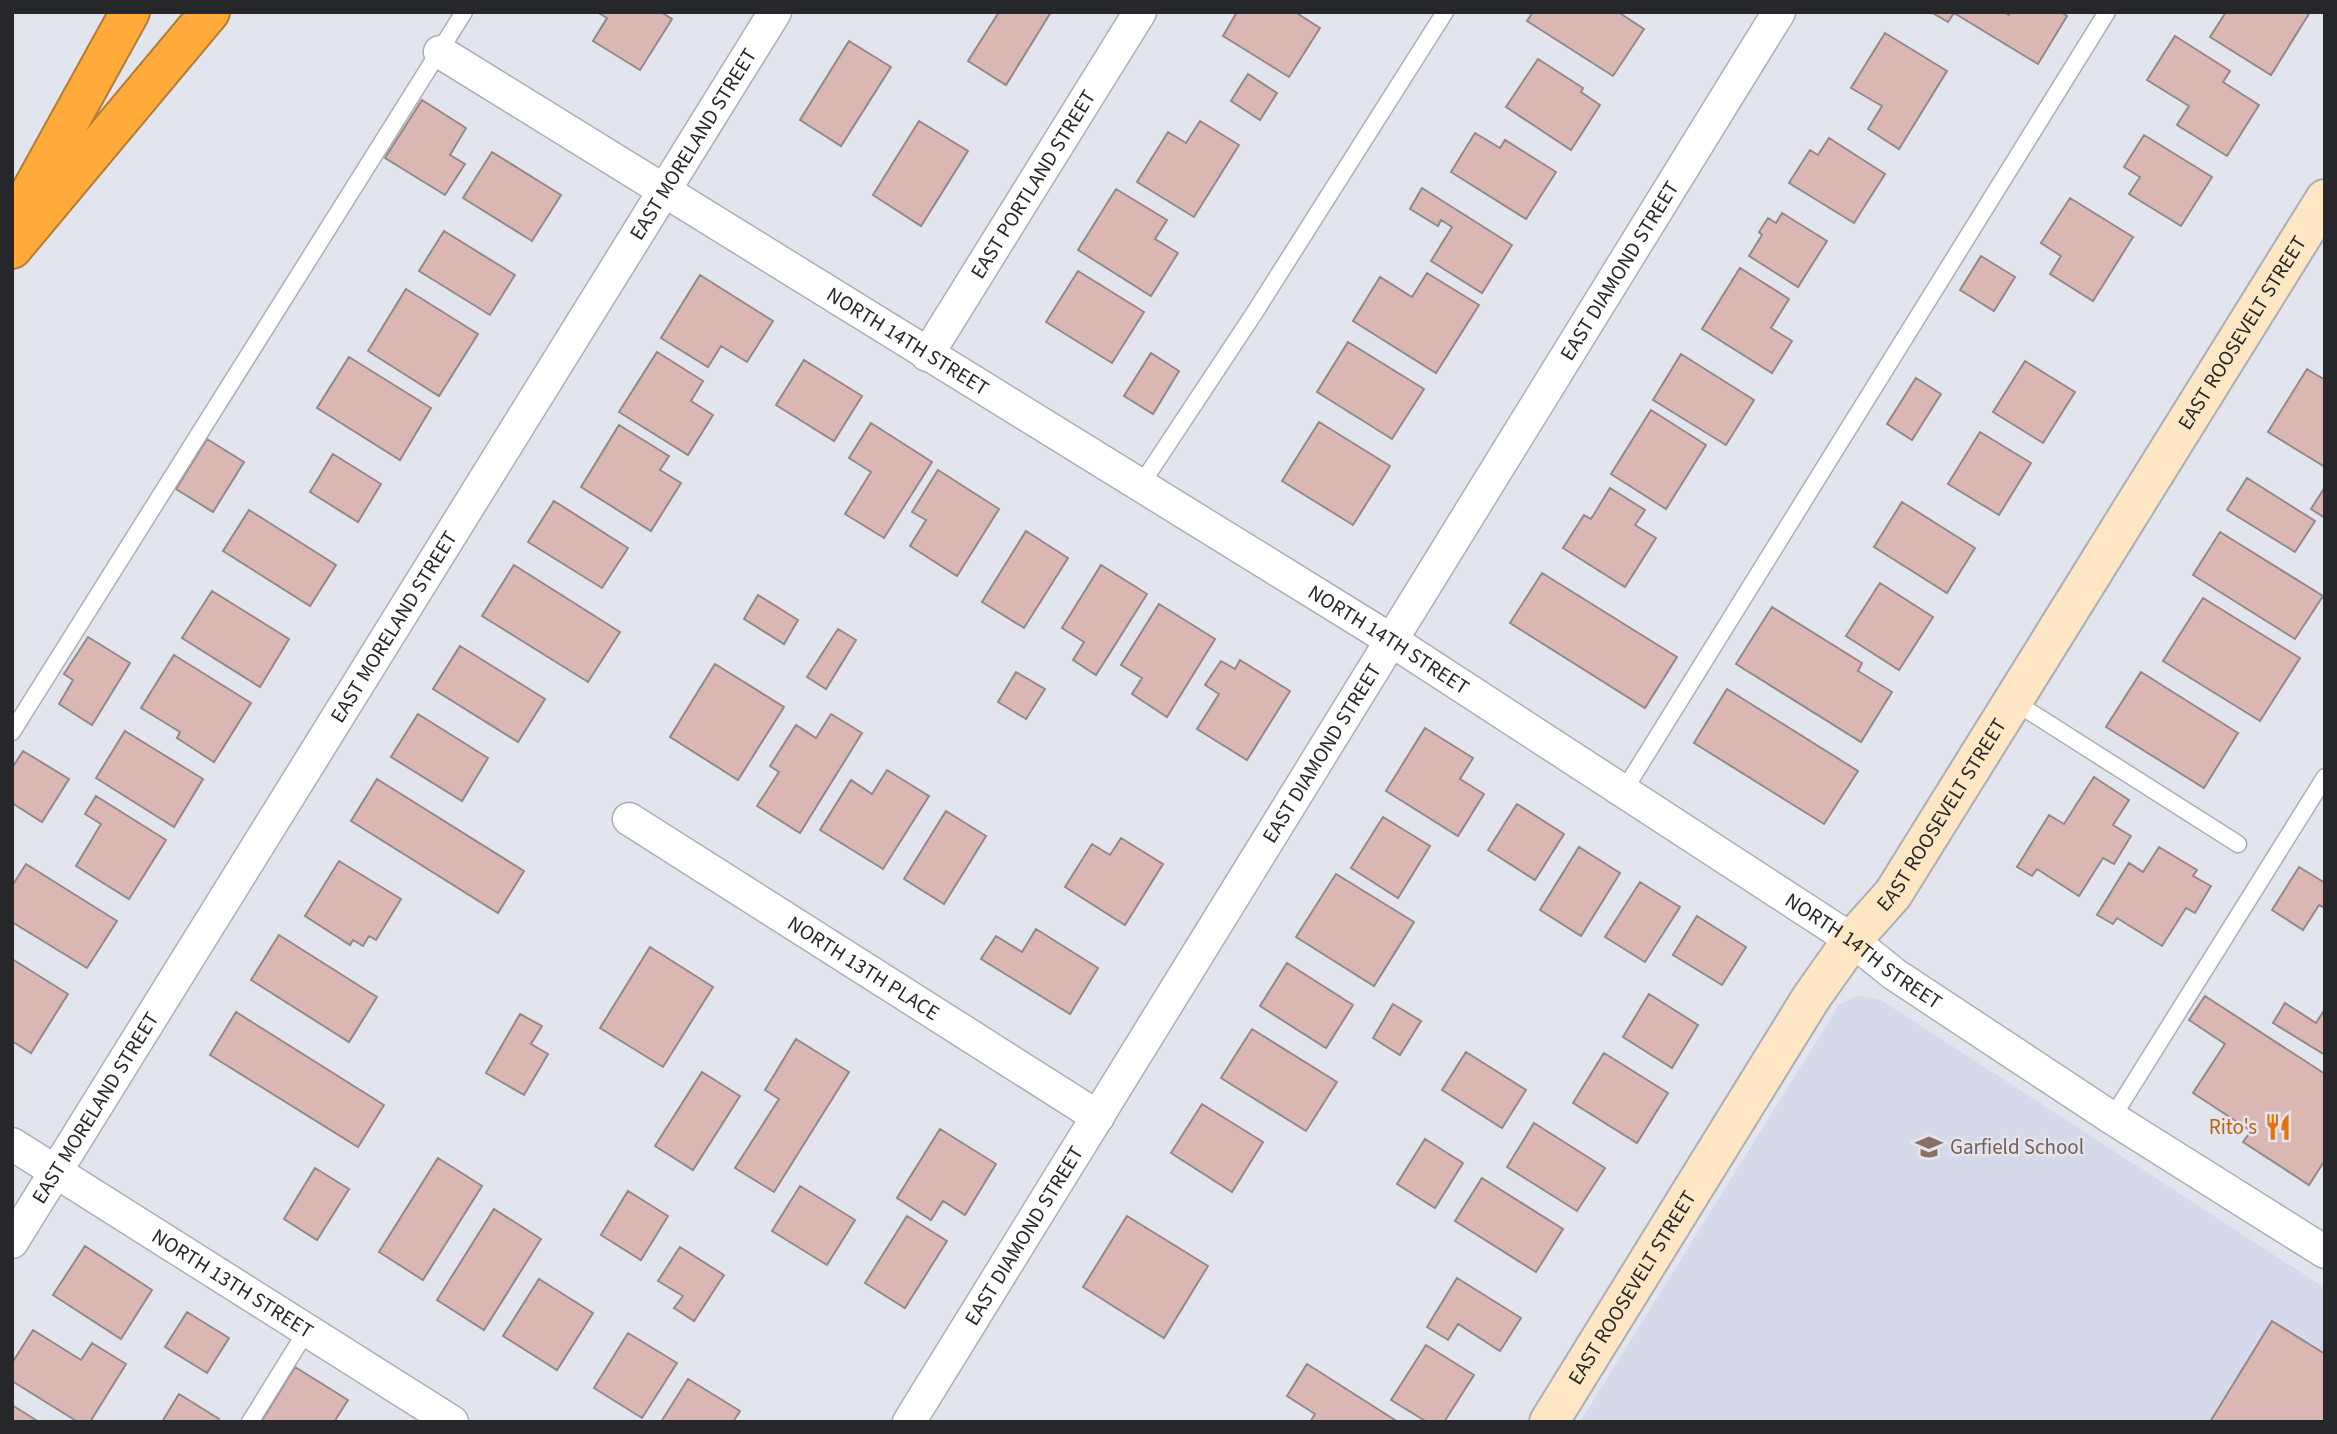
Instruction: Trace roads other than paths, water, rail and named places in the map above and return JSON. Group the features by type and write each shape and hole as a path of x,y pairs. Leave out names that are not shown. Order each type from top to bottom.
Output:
{"highway":[{"path":"12,225 130,12"},
{"path":"12,249 210,12"}],"street":[{"name":"EAST MORELAND STREET","path":"12,1242 775,12"},
{"name":"EAST PORTLAND STREET","path":"927,355 1140,12"},
{"name":"EAST DIAMOND STREET","path":"909,1422 1779,12"},
{"name":"NORTH 14TH STREET","path":"440,52 1391,640 1852,940 1894,974 2112,1118 2325,1252"},
{"name":"EAST ROOSEVELT STREET","path":"1549,1422 1811,998 1852,940 1893,894 2325,199"},
{"name":"NORTH 13TH PLACE","path":"629,819 1098,1118"},
{"name":"NORTH 13TH STREET","path":"12,1144 452,1422"}],"lane":[{"path":"12,732 464,12"},
{"path":"1140,486 1255,312 1445,12"},
{"path":"1623,792 2107,12"},
{"path":"2013,701 2238,844"},
{"path":"2112,1118 2325,777"},
{"path":"250,1422 307,1331"}],"place":[{"name":"Rito's","path":"2278,1127"},
{"name":"Garfield School","path":"1929,1147"}]}
